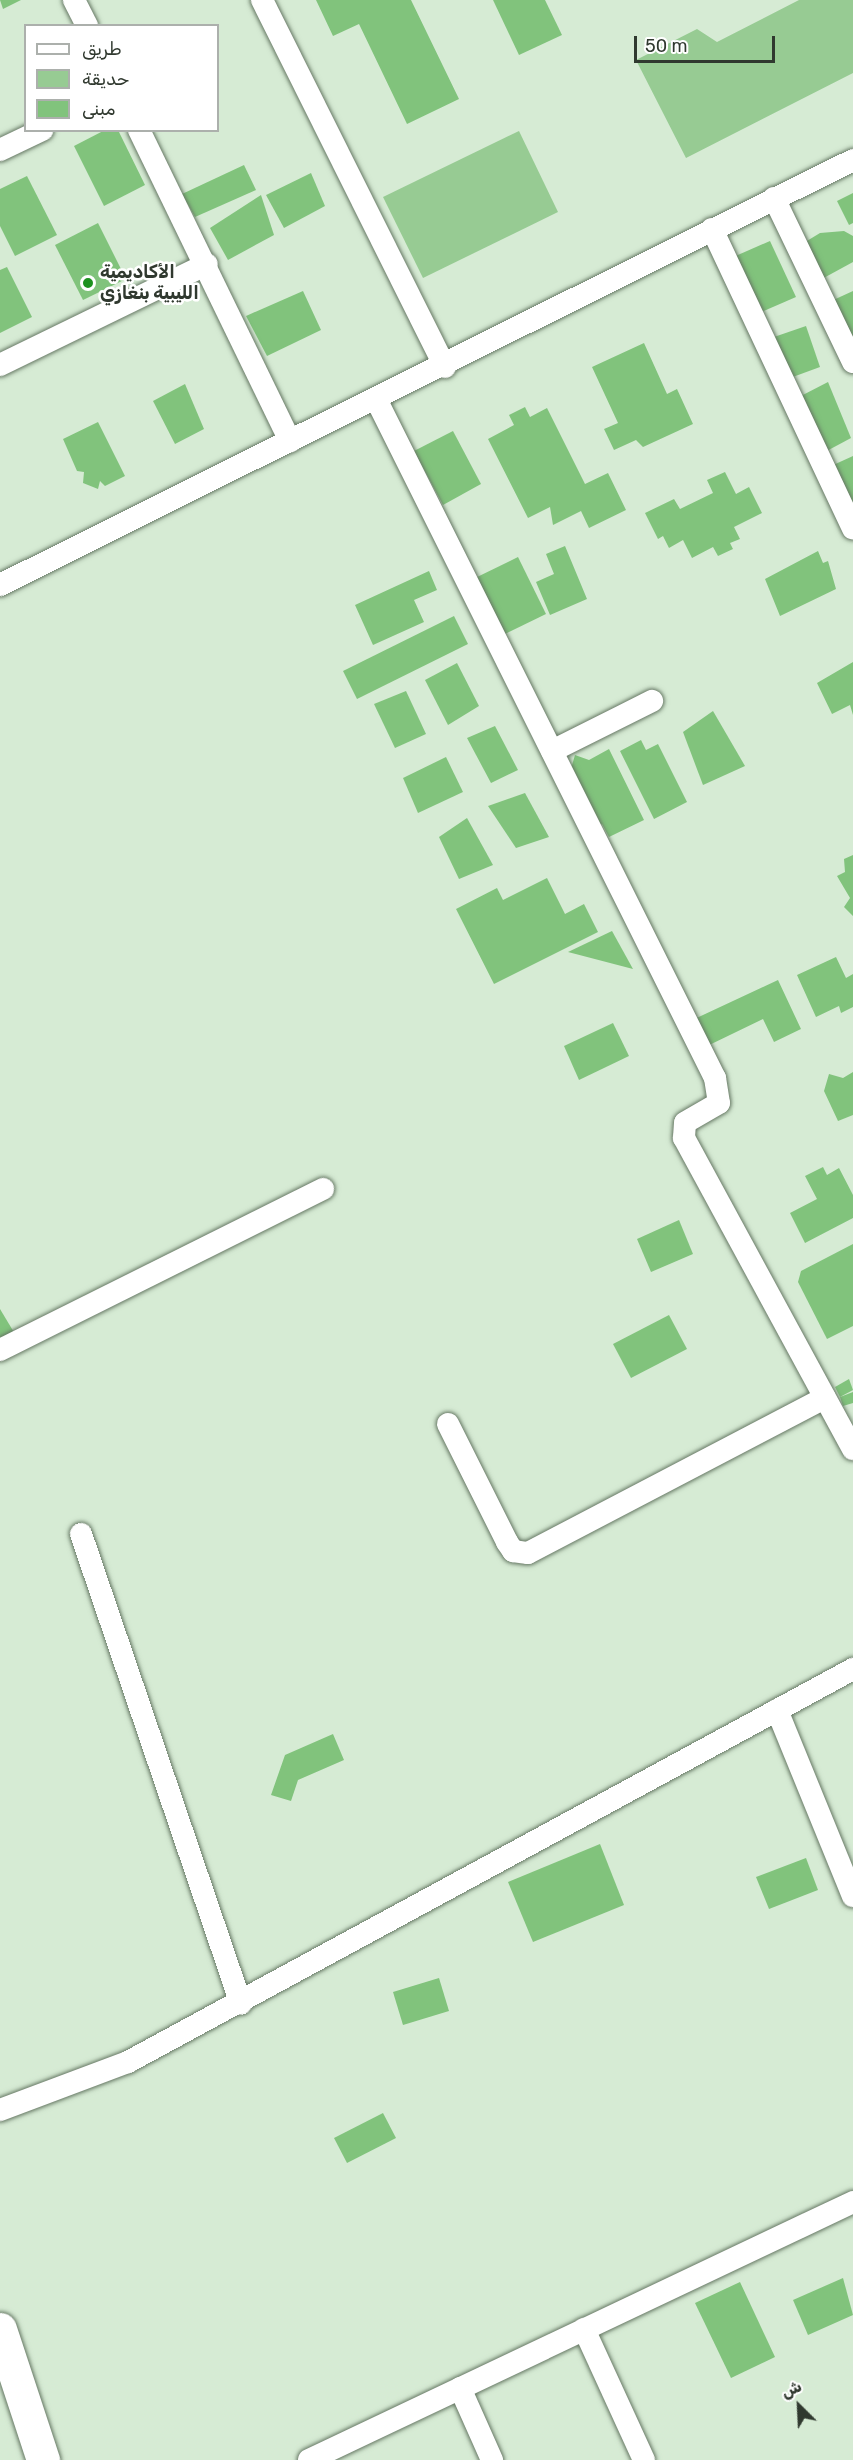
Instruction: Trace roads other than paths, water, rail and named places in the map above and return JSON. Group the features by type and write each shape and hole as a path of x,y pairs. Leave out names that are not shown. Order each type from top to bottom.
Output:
{"highway":[{"path":"0,2329 43,2460"},
{"path":"0,2355 21,2460"}],"street":[{"path":"74,0 86,24"},
{"path":"262,0 445,366"},
{"path":"0,150 38,132"},
{"path":"141,132 207,264 290,441"},
{"path":"0,585 290,441 376,401 712,229 853,160"},
{"path":"774,198 853,362"},
{"path":"712,229 853,529"},
{"path":"0,365 207,264"},
{"path":"376,401 720,1090 719,1103 684,1125 684,1138 853,1449"},
{"path":"552,751 652,701"},
{"path":"0,1350 323,1189"},
{"path":"448,1424 507,1542 513,1551 528,1553 825,1398"},
{"path":"81,1534 241,2003"},
{"path":"0,2110 128,2062 241,2003 853,1670"},
{"path":"777,1710 853,1896"},
{"path":"309,2460 852,2205"},
{"path":"584,2329 644,2460"},
{"path":"460,2388 492,2460"}],"place":[{"name":"الأكاديمية الليبية بنغازي","path":"88,283"}]}
